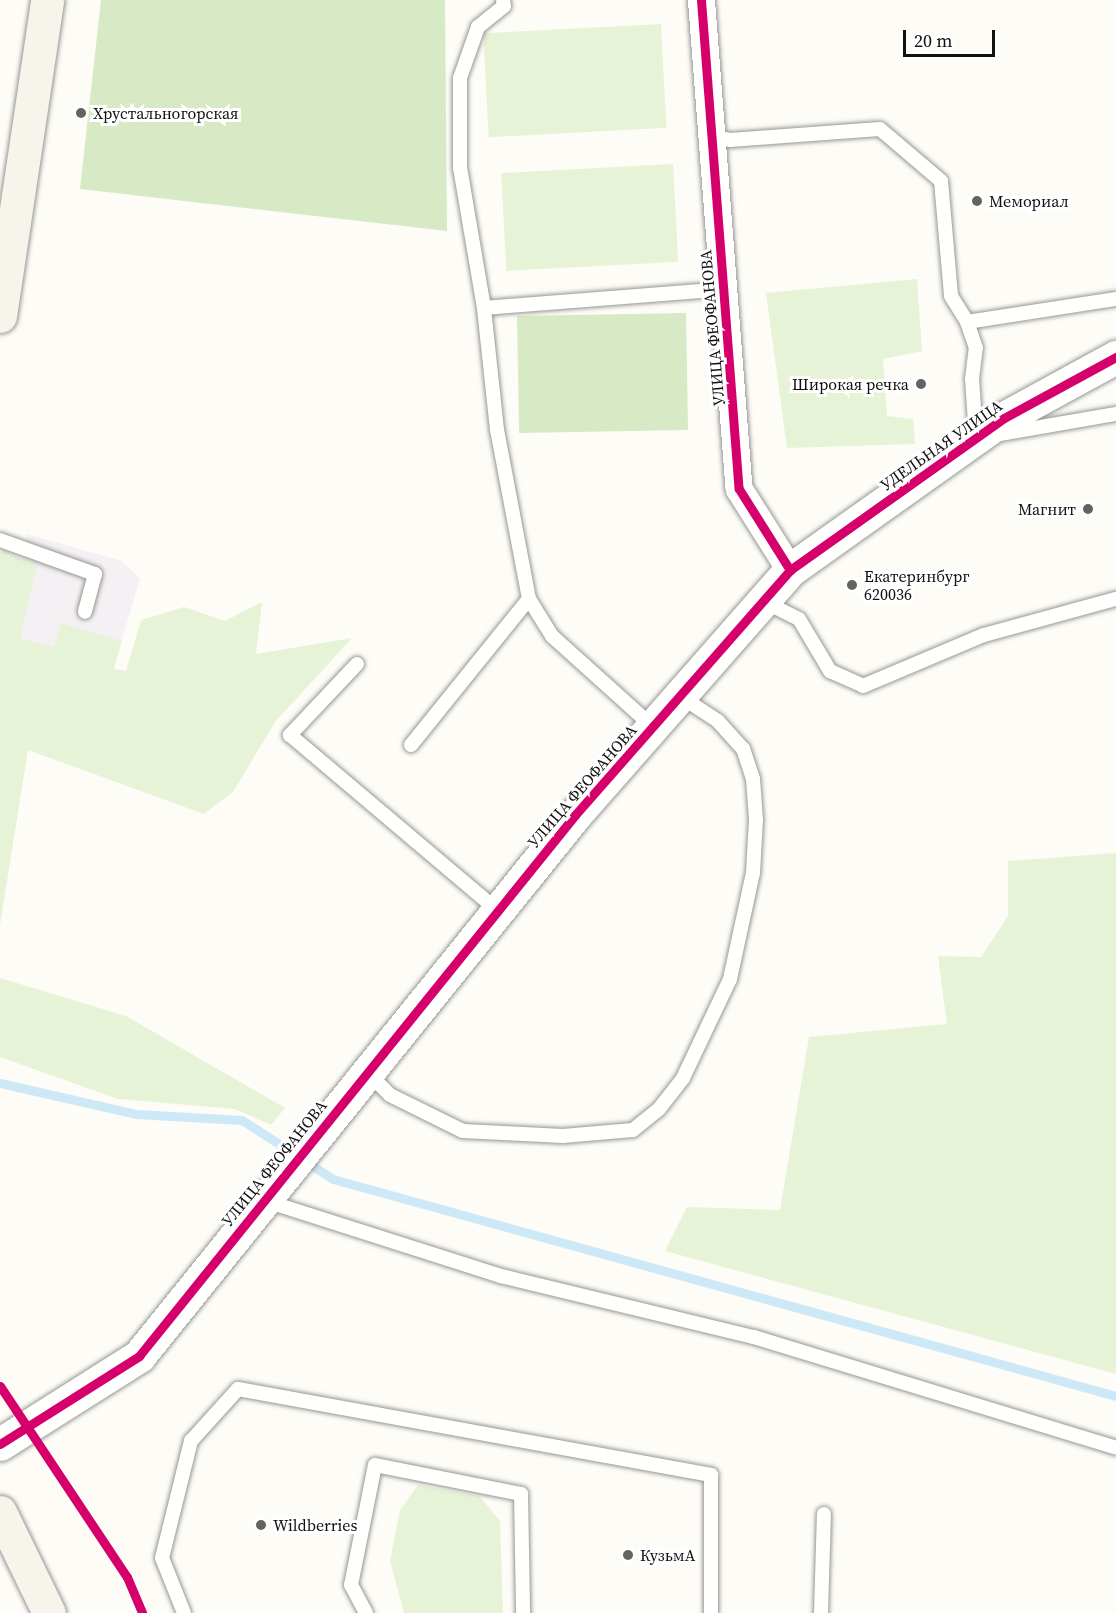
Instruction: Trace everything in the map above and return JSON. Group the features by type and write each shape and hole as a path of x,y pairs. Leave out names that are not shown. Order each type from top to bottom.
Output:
{"main road":[{"path":"0,316 8,204 47,0"},
{"path":"0,1512 49,1613"}],"street":[{"name":"УЛИЦА ФЕОФАНОВА","path":"0,1444 140,1356 262,1200 368,1073 575,815 653,728 761,600 790,570 739,489 701,0"},
{"name":"УДЕЛЬНАЯ УЛИЦА","path":"790,570 1004,418 1116,357"}],"lane":[{"path":"503,0 504,6 478,27 460,78 460,167 484,308 497,430 529,599 552,636 653,728"},
{"path":"710,136 730,140 880,129 941,181 951,296 967,322 976,348 972,379 976,438 1116,417"},
{"path":"484,308 725,289"},
{"path":"967,322 1116,299"},
{"path":"0,540 95,574 85,612"},
{"path":"411,745 529,599"},
{"path":"761,600 799,619 830,671 863,686 984,635 1116,599"},
{"path":"357,664 290,735 498,911"},
{"path":"368,1073 390,1095 463,1131 563,1137 633,1130 659,1109 683,1078 730,979 753,873 756,820 753,779 743,749 717,721 680,696"},
{"path":"262,1200 501,1276 754,1337 1116,1448"},
{"path":"184,1613 162,1558 190,1441 238,1389 711,1475 711,1613"},
{"path":"366,1613 351,1585 375,1465 521,1494 523,1613"},
{"path":"821,1613 824,1514"}],"shaded area":[{"path":"27,534 122,561 140,579 94,732 0,692"}],"green space":[{"path":"101,0 445,0 447,231 80,189"},
{"path":"661,24 666,128 489,137 483,33"},
{"path":"673,164 678,262 506,271 501,173"},
{"path":"917,279 922,351 883,359 887,416 913,419 915,444 787,448 766,293"},
{"path":"686,313 688,430 519,433 517,316"},
{"path":"4,550 37,566 20,638 54,647 61,623 122,641 114,669 126,671 141,620 184,607 225,621 262,602 256,654 352,638 275,722 233,792 204,814 28,750 0,925 0,553"},
{"path":"1116,853 1116,1374 665,1251 687,1207 780,1210 809,1037 947,1024 938,956 981,957 1008,916 1008,861"},
{"path":"0,978 126,1016 285,1108 271,1125 235,1109 118,1099 0,1057"},
{"path":"418,1485 479,1496 500,1521 503,1613 404,1613 390,1561 400,1510"}],"waterway":[{"path":"0,1083 136,1114 242,1120 333,1179 1116,1396"}],"cycle path":[{"path":"701,0 739,489 790,570"},
{"path":"0,1444 139,1356 575,815 790,570 1004,418 1116,357"},
{"path":"0,1386 127,1577 142,1613"}],"place":[{"name":"Хрустальногорская","path":"81,113"},
{"name":"Мемориал","path":"977,201"},
{"name":"Широкая речка","path":"921,384"},
{"name":"Магнит","path":"1088,509"},
{"name":"Екатеринбург 620036","path":"852,585"},
{"name":"Wildberries","path":"261,1525"},
{"name":"КузьмА","path":"628,1555"}]}
